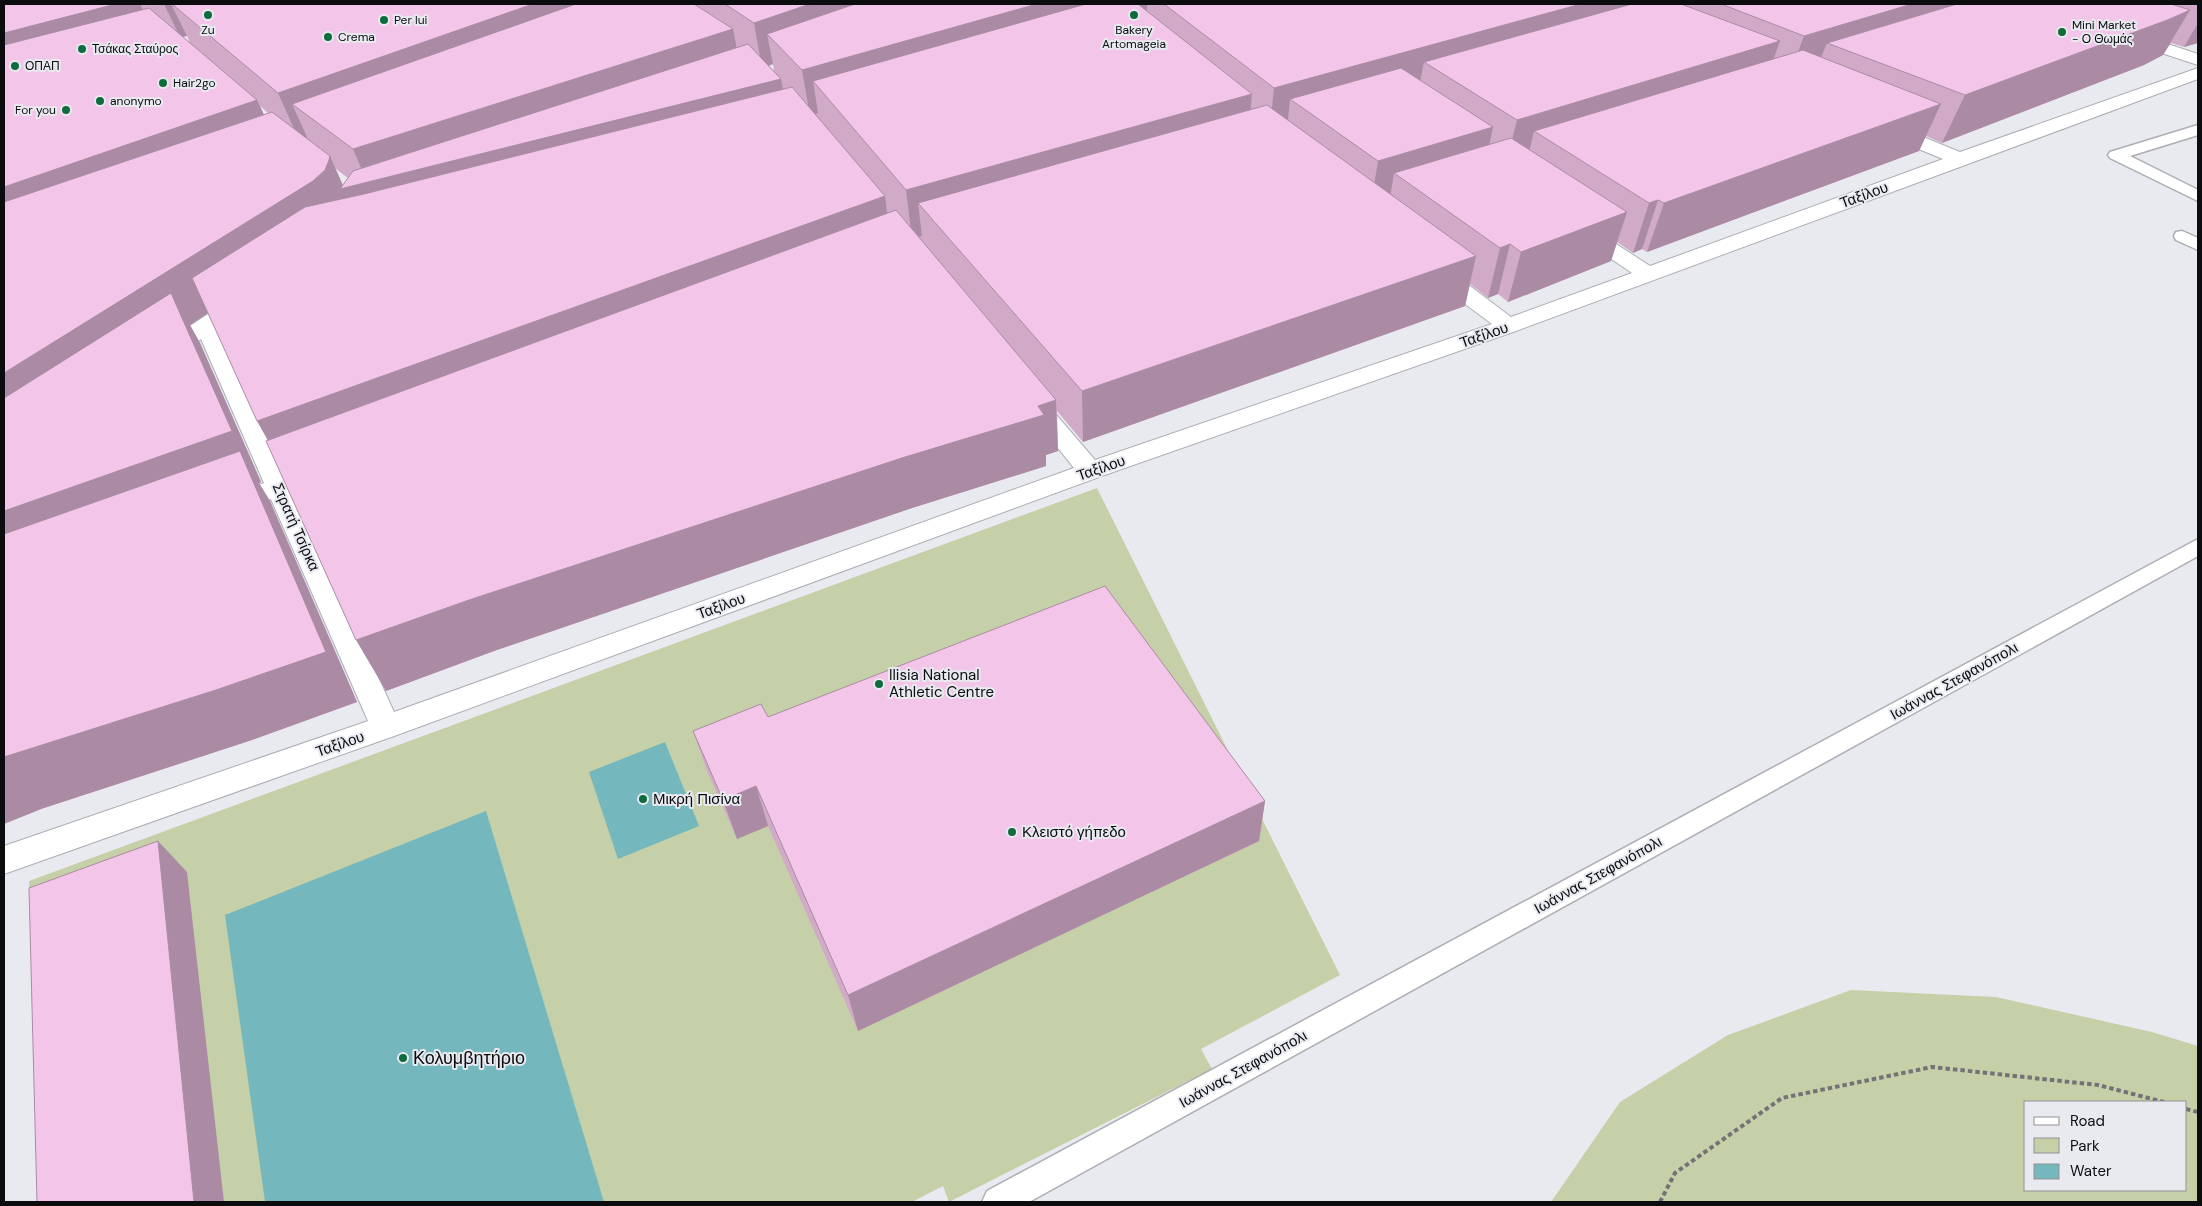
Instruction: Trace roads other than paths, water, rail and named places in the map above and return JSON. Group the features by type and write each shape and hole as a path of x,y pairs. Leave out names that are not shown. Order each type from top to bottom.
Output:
{"street":[{"path":"2117,32 2198,60"},
{"name":"Ταξίλου","path":"4,860 386,728 1090,472 1508,326 2198,73"},
{"path":"1869,122 1960,159"},
{"path":"1567,220 1648,274"},
{"path":"1422,261 1508,326"},
{"path":"141,368 264,288"},
{"name":"Στρατή Τσίρκα","path":"206,326 386,728"},
{"path":"1020,387 1090,472"},
{"path":"205,514 343,463"}],"lane":[{"path":"2198,130 2116,155 2198,196"},
{"path":"2182,236 2198,245"},
{"name":"Ιωάννας Στεφανόπολι","path":"998,1202 2198,547"}],"water":[{"name":"Μικρή Πισίνα","path":"665,742 699,826 618,859 589,772"},
{"name":"Κολυμβητήριο","path":"486,811 604,1202 265,1202 225,915"}],"place":[{"name":"Zu","path":"208,15"},
{"name":"Bakery Artomageia","path":"1134,15"},
{"name":"Per lui","path":"384,20"},
{"name":"Mini Market - Ο Θωμάς","path":"2062,32"},
{"name":"Crema","path":"328,37"},
{"name":"Τσάκας Σταύρος","path":"82,49"},
{"name":"ΟΠΑΠ","path":"15,66"},
{"name":"Hair2go","path":"163,83"},
{"name":"anonymo","path":"100,101"},
{"name":"For you","path":"66,110"},
{"name":"Ilisia National Athletic Centre","path":"879,684"},
{"name":"Μικρή Πισίνα","path":"643,799"},
{"name":"Κλειστό γήπεδο","path":"1012,832"},
{"name":"Κολυμβητήριο","path":"403,1058"}]}
